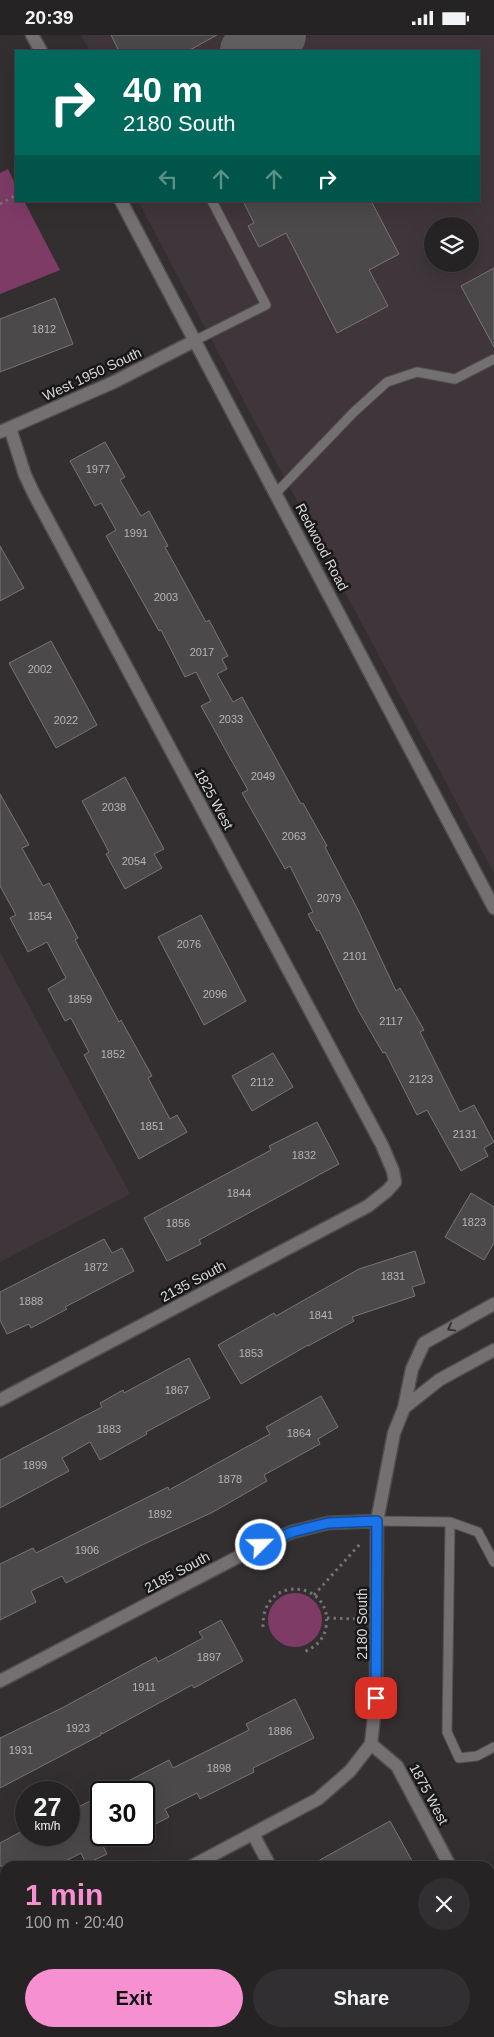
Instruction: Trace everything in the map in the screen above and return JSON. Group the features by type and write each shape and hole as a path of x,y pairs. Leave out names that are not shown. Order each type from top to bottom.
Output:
{"street":[{"path":"32,35 40,50"},
{"name":"Redwood Road","path":"123,202 494,908"},
{"name":"West 1950 South","path":"5,430 114,382 196,340"},
{"name":"1825 West","path":"5,430 34,494 382,1145 391,1164 395,1182"},
{"name":"2135 South","path":"0,1400 368,1206 383,1195 395,1182"},
{"name":"2180 South","path":"372,1744 376,1698 377,1521 394,1433 404,1409 412,1369 424,1343 494,1304"},
{"name":"2180 South","path":"404,1409 439,1380 494,1350"},
{"name":"2185 South","path":"0,1681 261,1545 292,1532 328,1523 377,1521"},
{"path":"202,1861 318,1799 350,1771 372,1744"},
{"name":"1875 West","path":"372,1744 397,1766 447,1861"},
{"path":"253,1834 267,1861"}],"lane":[{"path":"196,340 266,305 213,202"},
{"path":"276,493 354,412 387,382 417,372 455,379 494,359"},
{"path":"377,1521 450,1522 478,1532 494,1562"},
{"path":"450,1522 447,1732 459,1758 477,1756 494,1747"}],"path":[{"path":"0,204 15,196"},
{"path":"314,1595 361,1543"},
{"path":"263,1627 262,1616 266,1605 282,1591 304,1590 314,1595 321,1602 327,1618 325,1632 320,1641 304,1652"},
{"path":"327,1618 357,1619"}],"shaded area":[{"path":"81,35 494,35 494,873 139,202 480,202 480,50 89,50"},
{"path":"8,169 15,184 15,202 25,202 60,270 0,294 0,173"},
{"path":"0,952 130,1194 0,1262"},
{"path":"295,1593 314,1601 322,1620 314,1639 295,1647 276,1639 268,1620 276,1601"}],"building":[{"path":"111,35 217,35 190,50 118,50"},
{"path":"244,202 372,202 399,254 369,270 388,306 337,333 286,233 259,247 248,226 254,223"},
{"path":"494,268 494,347 461,286"},
{"path":"55,298 73,344 0,372 0,319"},
{"path":"105,442 125,477 120,480 141,516 149,511 168,546 165,547 206,622 209,620 228,656 222,659 227,669 217,674 233,702 242,697 301,804 303,803 327,846 325,847 358,910 396,991 400,988 424,1030 420,1032 460,1112 474,1105 494,1142 484,1148 488,1156 461,1171 427,1110 417,1115 385,1052 383,1053 358,1010 319,930 317,931 308,914 313,912 290,866 285,869 242,793 248,790 201,706 211,701 196,672 185,677 161,630 159,631 106,536 116,530 101,503 95,506 70,461"},
{"path":"0,546 24,588 0,601"},
{"path":"51,641 97,725 56,748 9,663"},
{"path":"125,777 164,849 154,854 162,868 125,889 106,854 109,852 82,801"},
{"path":"0,794 29,845 22,848 43,886 49,883 78,938 75,940 119,1022 121,1020 152,1076 148,1078 170,1119 177,1115 187,1132 139,1159 84,1055 89,1052 71,1018 65,1021 48,989 66,978 47,942 28,952 10,918 16,915 0,886"},
{"path":"201,915 246,1001 204,1025 158,937"},
{"path":"273,1053 293,1087 252,1111 232,1076"},
{"path":"317,1122 339,1164 199,1240 201,1244 167,1261 144,1218 271,1150 269,1146"},
{"path":"471,1193 494,1207 494,1243 484,1260 445,1237"},
{"path":"104,1239 112,1253 122,1248 134,1271 65,1307 67,1309 31,1328 29,1324 7,1334 0,1320 0,1292"},
{"path":"415,1251 425,1283 412,1287 415,1296 352,1317 354,1321 241,1384 218,1345 274,1313 276,1316 359,1269"},
{"path":"189,1358 210,1398 146,1432 147,1434 100,1460 90,1442 62,1458 69,1471 0,1508 0,1460 102,1407 100,1403 123,1390 124,1393"},
{"path":"321,1396 338,1427 318,1439 320,1444 264,1475 267,1481 213,1512 66,1583 62,1576 31,1591 36,1602 0,1620 0,1564 33,1548 36,1553 168,1487 169,1490 270,1434 266,1427"},
{"path":"221,1620 243,1661 194,1688 192,1685 102,1734 101,1732 101,1735 0,1788 0,1738 62,1708 156,1657 158,1662 203,1638 199,1632"},
{"path":"295,1699 314,1738 253,1768 254,1772 200,1799 197,1793 165,1809 169,1817 155,1824 155,1781 128,1781 169,1760 173,1768 249,1730 246,1724"},
{"path":"90,1801 90,1846 103,1846 107,1854 92,1861 85,1861 81,1853 66,1861 0,1861 0,1843 15,1835 15,1846 80,1846 80,1806"},
{"path":"390,1821 412,1861 318,1861"}],"taxiway":[{"path":"250,50 278,35"}],"route":[{"path":"261,1545 292,1532 328,1523 377,1521 376,1698"}]}
